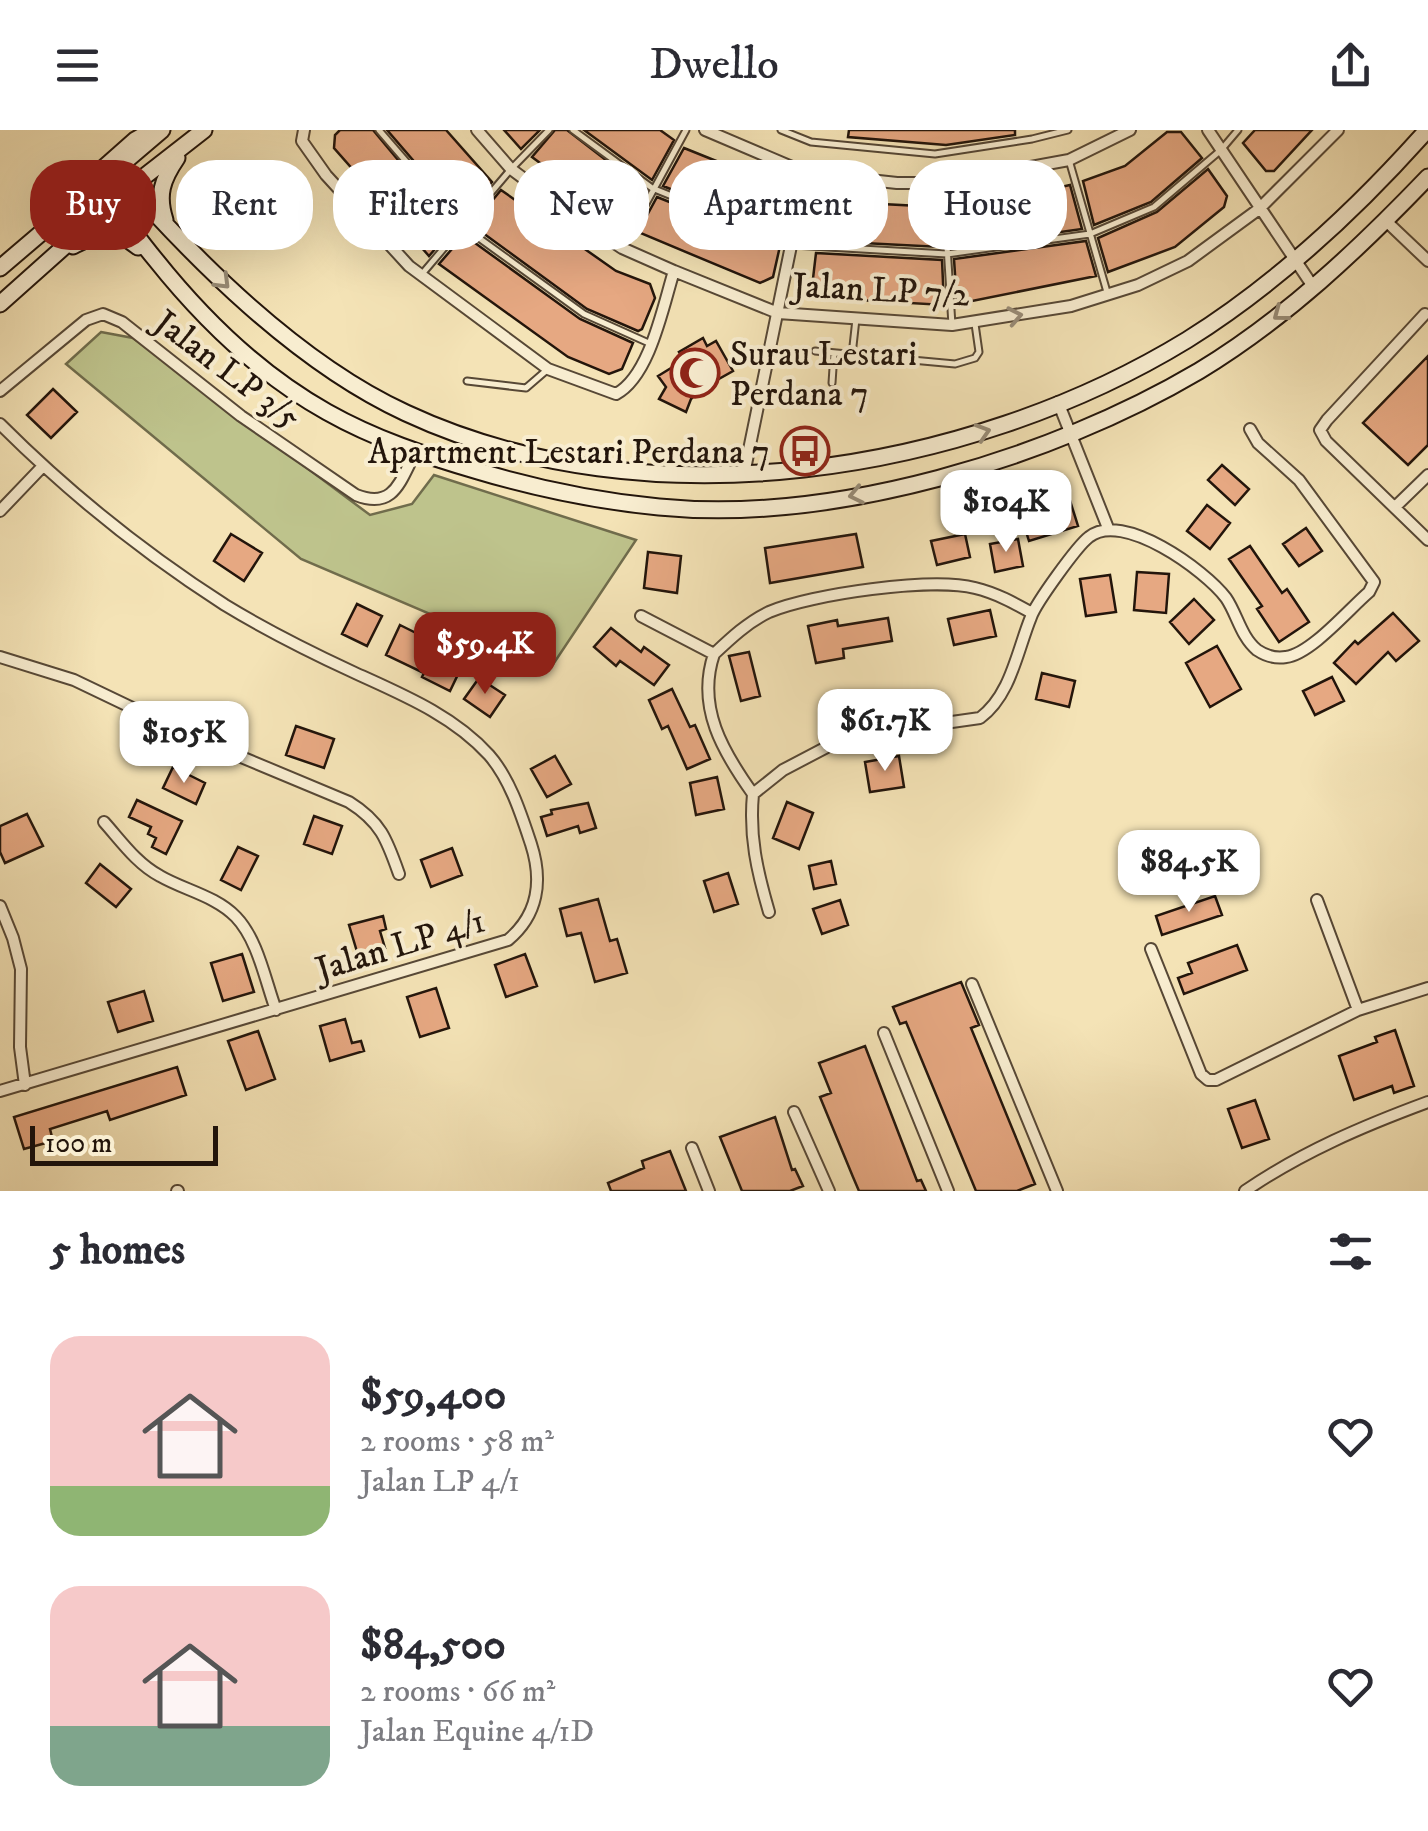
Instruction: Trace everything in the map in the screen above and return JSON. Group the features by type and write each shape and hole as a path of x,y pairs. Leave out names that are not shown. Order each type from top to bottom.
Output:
{"main road":[{"path":"0,268 28,244 60,204 135,140 154,130"},
{"path":"128,160 162,130"},
{"path":"156,168 204,130"},
{"path":"156,215 241,300 358,386 404,412 497,446 582,465 744,474 845,465 926,449 1006,424 1186,340 1296,260 1358,205 1426,130"},
{"path":"166,226 159,198 162,184 188,143"},
{"path":"148,250 211,320 259,365 325,411 415,453 573,496 663,508 754,508 848,498 953,474 1070,436 1199,370 1314,288 1428,177"},
{"path":"56,254 105,231 121,234 156,261"},
{"path":"0,304 61,250"}],"street":[{"name":"Jalan LP 7/2","path":"478,130 514,171"},
{"path":"705,130 721,133 780,160"},
{"path":"1069,160 1111,135 1130,130"},
{"path":"1208,130 1314,288"},
{"name":"Jalan LP 7/2","path":"627,250 778,313 975,324 1070,306 1138,285 1188,261 1260,208 1338,130"},
{"path":"303,136 326,175 409,266 548,369 616,394 628,388 651,344 674,271"},
{"path":"1386,221 1426,254"},
{"path":"744,474 792,250"},
{"path":"1425,314 1320,430 1428,540"},
{"name":"Jalan LP 3/5","path":"0,391 86,320 110,316 241,416 356,495 384,499 394,491 415,453"},
{"path":"1058,402 1108,528"},
{"name":"Jalan LP 4/1","path":"0,424 42,466 166,564 228,606 352,672 412,698 453,724 489,756 508,786 535,857 537,887 534,908 520,930 508,940 0,1091"},
{"path":"753,794 784,770 846,737 980,718 990,710 1012,672 1032,613 1089,537 1108,528 1158,544 1197,571 1226,598 1254,648 1270,657 1287,658 1303,652 1369,592 1374,582 1299,480 1258,443 1250,428"},
{"path":"0,511 42,466"},
{"path":"1395,508 1428,474"},
{"path":"769,912 753,856 753,794 724,754 706,695 714,654 754,620 832,594 972,587 1001,596 1032,613"},
{"path":"641,616 714,654"},
{"path":"0,657 74,680 191,736 349,802 372,817 388,842 399,874"},
{"path":"104,822 157,875 224,907 237,918 249,936 276,1010"},
{"path":"1317,900 1358,1010"},
{"path":"0,906 14,938 21,969 20,1047 26,1085"},
{"path":"1151,949 1200,1074 1208,1080 1216,1080 1358,1010 1428,988"},
{"path":"972,984 1057,1191"},
{"path":"884,1034 948,1191"},
{"path":"1245,1191 1286,1163 1349,1132 1428,1102"},
{"path":"794,1112 829,1191"},
{"path":"692,1148 709,1191"}],"lane":[{"path":"379,130 405,160"},
{"path":"494,188 549,130"},
{"path":"573,130 652,188 669,195"},
{"path":"649,194 686,130"},
{"path":"781,130 810,142 935,154 1032,140 1068,130"},
{"path":"879,250 947,254 1090,234 1154,207 1221,150 1238,130"},
{"path":"1069,160 1108,294"},
{"path":"494,248 584,314 651,344"},
{"path":"421,275 442,250"},
{"path":"947,250 952,325"},
{"path":"852,355 856,319"},
{"path":"815,352 967,362 979,352 975,324"},
{"path":"832,383 834,353"},
{"path":"467,381 526,388 548,369"}],"green space":[{"path":"101,332 133,338 370,515 412,504 434,475 636,540 552,666 301,559 66,364"}],"building":[{"path":"340,130 373,130 398,160 345,160 334,148 335,135"},
{"path":"387,130 446,130 473,160 413,160"},
{"path":"504,130 540,130 521,149"},
{"path":"555,130 567,130 606,160 536,160 532,157"},
{"path":"584,130 660,130 674,140 652,180 649,160 625,160"},
{"path":"849,130 1015,130 1015,135 946,145 848,137"},
{"path":"1255,130 1312,130 1274,171 1266,171 1243,143"},
{"path":"1167,132 1181,132 1202,158 1151,202 1094,225 1083,181 1125,166"},
{"path":"684,148 714,160 677,160"},
{"path":"1208,169 1227,196 1224,207 1175,247 1108,272 1098,238 1157,212"},
{"path":"1070,185 1082,229 1067,231"},
{"path":"501,190 514,199 514,250 586,250 616,271 650,284 655,298 642,329 638,331 587,309 494,241 494,198"},
{"path":"657,197 669,202 669,245 649,237 649,212"},
{"path":"888,204 908,205 908,245 888,244"},
{"path":"1086,241 1096,276 957,304 954,259 1020,250 1067,250 1067,244"},
{"path":"451,250 485,250 580,319 633,343 622,369 609,374 568,357 439,264"},
{"path":"681,250 779,250 773,277 760,283"},
{"path":"816,253 942,260 944,305 823,298 812,287"},
{"name":"Surau Lestari Perdana 7","path":"703,338 707,346 716,341 733,371 701,389 686,412 659,399 666,387 658,376 684,360 679,352"},
{"path":"1428,356 1428,445 1408,465 1363,423"},
{"path":"53,389 77,412 51,438 27,415"},
{"path":"1222,465 1249,489 1235,505 1208,480"},
{"path":"1067,491 1078,526 1029,541 1018,506"},
{"path":"1207,505 1230,523 1210,549 1187,531"},
{"path":"1306,528 1322,551 1299,566 1283,544"},
{"path":"231,534 262,553 244,581 214,561"},
{"path":"856,534 863,567 770,583 765,548"},
{"path":"965,534 970,557 937,565 931,541"},
{"path":"1018,539 1023,566 995,572 990,544"},
{"path":"1250,546 1282,593 1287,589 1309,622 1279,642 1257,609 1262,606 1229,559"},
{"path":"648,552 681,556 677,593 644,588"},
{"path":"1137,572 1169,574 1166,613 1134,610"},
{"path":"1110,575 1116,612 1086,616 1080,579"},
{"path":"1194,599 1214,620 1189,644 1170,622"},
{"path":"357,604 382,616 367,646 342,634"},
{"path":"990,610 996,636 954,645 948,619"},
{"path":"1393,613 1419,641 1396,661 1388,652 1356,684 1334,663 1355,641 1358,644"},
{"path":"888,618 892,641 843,649 844,658 816,663 808,626 837,620 838,626"},
{"path":"400,625 424,637 420,644 462,666 450,691 386,655"},
{"path":"611,628 641,652 644,647 669,665 654,685 620,661 616,666 594,647"},
{"path":"1217,646 1241,689 1210,707 1186,663"},
{"path":"749,652 760,696 741,701 729,656"},
{"path":"1042,673 1075,681 1069,707 1036,699"},
{"path":"1332,677 1344,701 1315,715 1303,691"},
{"path":"479,678 505,695 490,717 464,699"},
{"path":"672,689 690,727 695,725 710,759 687,769 668,726 662,729 649,700"},
{"path":"296,726 334,739 324,768 286,755"},
{"path":"555,756 571,784 547,797 531,769"},
{"path":"899,756 904,787 870,792 865,762"},
{"path":"173,767 205,783 196,804 163,788"},
{"path":"717,777 724,809 696,815 690,783"},
{"path":"137,800 182,821 166,854 152,847 156,838 148,834 151,827 129,817"},
{"path":"787,802 813,813 799,849 773,838"},
{"path":"588,803 596,828 580,833 578,826 547,836 541,817 552,814 551,810"},
{"path":"27,814 43,846 5,863 0,852 0,826"},
{"path":"314,816 342,826 332,854 304,844"},
{"path":"238,847 258,856 241,890 221,880"},
{"path":"452,848 462,875 431,887 421,860"},
{"path":"831,861 836,884 814,889 809,866"},
{"path":"100,864 131,889 116,907 86,883"},
{"path":"728,873 738,904 714,912 704,881"},
{"path":"1215,896 1222,915 1162,935 1156,916"},
{"path":"598,899 610,941 617,939 627,973 595,982 581,933 567,936 560,909"},
{"path":"840,900 848,925 822,934 813,909"},
{"path":"383,916 386,929 380,931 385,948 358,955 349,925"},
{"path":"1237,945 1247,970 1184,994 1178,978 1192,973 1188,963"},
{"path":"242,954 254,992 223,1001 211,963"},
{"path":"525,954 537,986 506,997 495,965"},
{"path":"961,982 979,1025 971,1028 1035,1184 1017,1191 976,1191 906,1022 900,1024 893,1007"},
{"path":"436,988 449,1028 420,1037 407,997"},
{"path":"144,991 153,1021 118,1032 108,1002"},
{"path":"345,1019 352,1043 361,1041 364,1051 330,1061 320,1026"},
{"path":"1395,1030 1414,1086 1394,1093 1392,1086 1354,1100 1339,1056 1377,1042 1375,1037"},
{"path":"258,1031 275,1079 246,1090 228,1041"},
{"path":"865,1046 917,1181 921,1180 926,1191 859,1191 853,1177 820,1097 831,1093 819,1063"},
{"path":"177,1067 186,1095 110,1120 107,1111 50,1129 53,1141 24,1149 14,1117"},
{"path":"1255,1100 1269,1139 1242,1148 1228,1109"},
{"path":"775,1117 792,1170 795,1169 803,1186 790,1191 742,1191 720,1137"},
{"path":"670,1151 686,1191 611,1191 608,1183 644,1168 642,1161"}],"place":[{"name":"Surau Lestari Perdana 7","path":"695,373"},
{"name":"Apartment Lestari Perdana 7","path":"805,451"}]}
